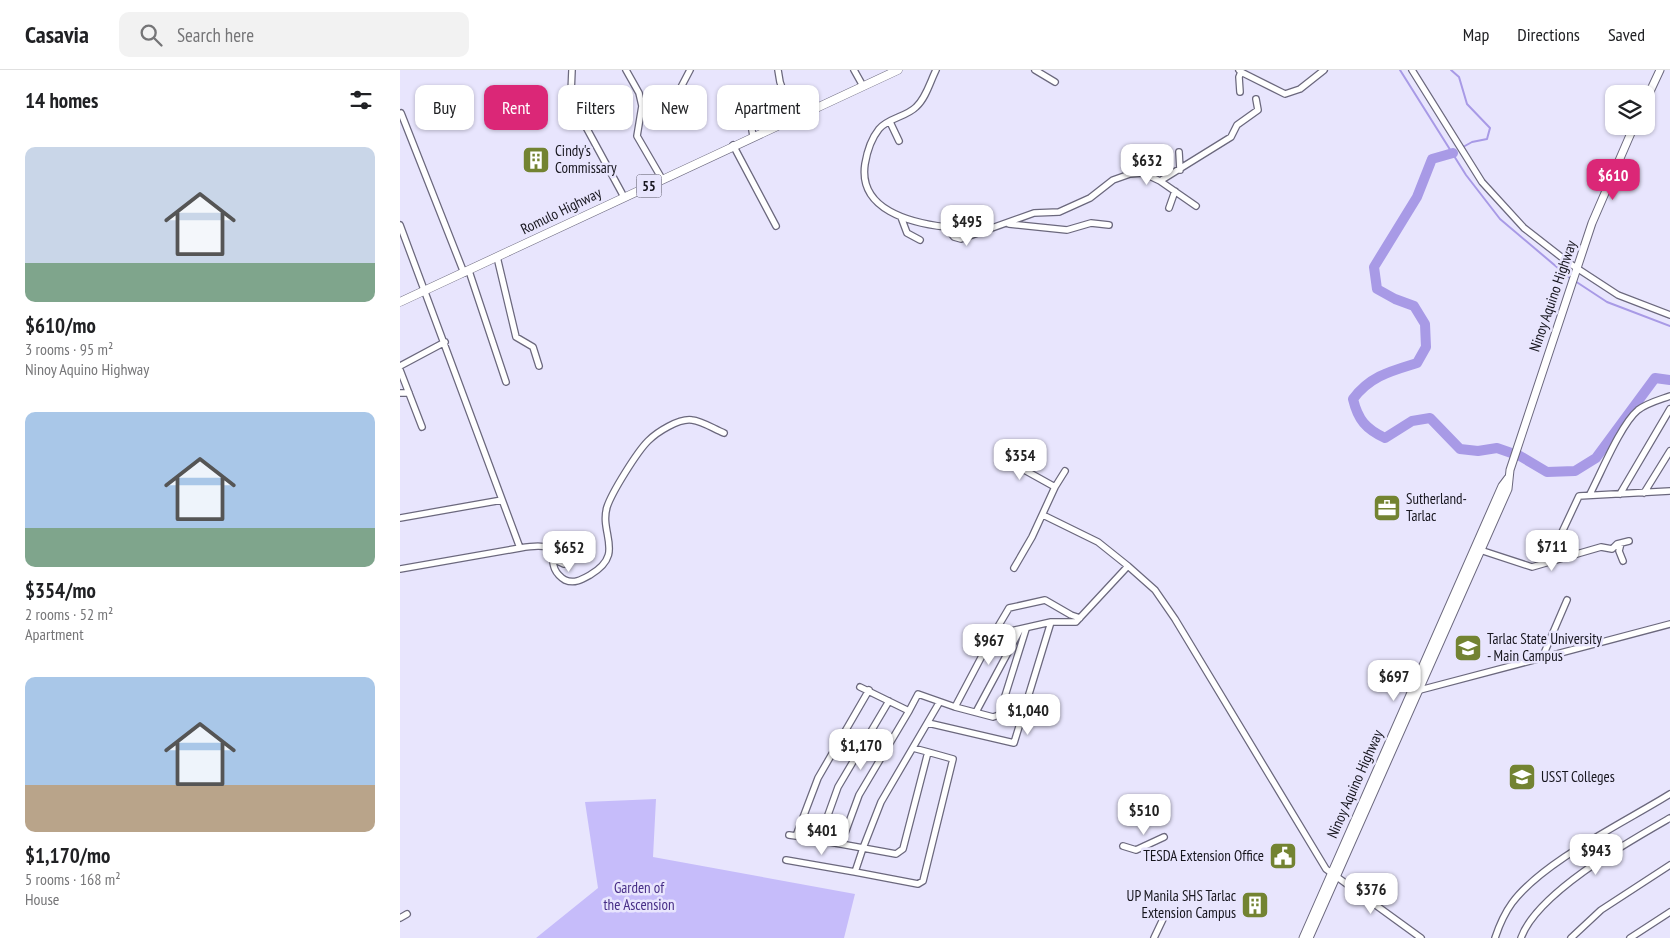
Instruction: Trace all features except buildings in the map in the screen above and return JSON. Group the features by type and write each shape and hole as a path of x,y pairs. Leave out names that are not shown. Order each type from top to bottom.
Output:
{"highway":[{"name":"Romulo Highway","path":"819,107 898,70"},
{"name":"Romulo Highway","path":"400,302 767,130"}],"main road":[{"path":"1653,85 1660,70"},
{"name":"Ninoy Aquino Highway","path":"1309,938 1333,876 1478,549 1502,486 1509,474 1592,223 1630,135"},
{"name":"Ninoy Aquino Highway","path":"1412,698 1420,690 1427,663"},
{"name":"Ninoy Aquino Highway","path":"1303,938 1327,890"}],"street":[{"path":"572,70 571,92 574,105 624,197"},
{"path":"626,70 639,93 642,106 637,136 662,179"},
{"path":"682,85 690,70"},
{"path":"778,70 781,85"},
{"path":"854,70 863,86"},
{"path":"936,70 923,98 916,107 880,128 868,150 864,171 867,186 875,200 884,210 901,217 946,227 954,237 961,239 984,232 992,226 1007,223 1034,213 1059,212 1090,198 1113,180 1130,174 1143,173 1160,181 1196,206"},
{"path":"1035,70 1055,82"},
{"path":"1240,92 1240,71 1285,94 1300,89 1324,70"},
{"path":"1412,70 1463,154 1491,193 1524,228 1577,269 1618,295 1670,315"},
{"path":"1160,181 1180,170 1220,142 1231,137 1237,125 1258,110 1256,99"},
{"path":"401,113 466,272 506,382"},
{"path":"890,122 900,141"},
{"path":"752,130 753,136"},
{"path":"733,145 776,226"},
{"path":"1179,152 1180,170"},
{"path":"1169,208 1175,191"},
{"path":"901,217 907,233 920,240"},
{"path":"1007,223 1068,230 1091,222 1110,225"},
{"path":"400,225 402,240 425,290 445,342 520,548"},
{"path":"497,257 516,337 532,347 539,366"},
{"path":"422,427 400,368 445,342"},
{"path":"400,393 409,393"},
{"path":"1590,494 1619,438 1637,411 1649,403 1670,396"},
{"path":"1620,494 1670,409"},
{"path":"400,568 545,545 550,549 557,573 568,582 580,580 603,565 607,558 609,545 607,507 633,463 650,440 678,422 690,420 724,433"},
{"path":"1024,448 1017,460 1019,467 1055,487"},
{"path":"1644,493 1670,451"},
{"path":"1014,568 1064,471"},
{"path":"1548,562 1576,499 1583,494 1670,491"},
{"path":"400,518 502,500"},
{"path":"1043,515 1098,542 1155,590 1175,619 1278,793 1333,876 1421,938"},
{"path":"1478,549 1527,566 1601,547 1612,549 1617,544 1629,541"},
{"path":"1621,543 1619,551 1623,561"},
{"path":"553,559 565,564 576,549"},
{"path":"993,635 1051,622 1074,623 1128,566"},
{"path":"955,707 1006,611 1011,608 1047,600 1066,613 1080,618"},
{"path":"1542,658 1567,600"},
{"path":"1060,622 1066,613"},
{"path":"928,724 1014,743 1051,622"},
{"path":"1420,690 1670,624"},
{"path":"976,712 1023,629"},
{"path":"841,844 858,795 918,694 939,703 993,717 999,714 1023,629"},
{"path":"860,687 909,711"},
{"path":"796,836 818,778 869,690"},
{"path":"819,840 838,787 889,701"},
{"path":"855,872 881,802 939,703"},
{"path":"786,860 918,884 923,882 953,759 913,748"},
{"path":"789,835 896,854 902,852 928,752"},
{"path":"1495,938 1513,902 1538,877 1670,794"},
{"path":"1521,938 1528,921 1574,878 1670,818"},
{"path":"1123,846 1136,850 1164,838"},
{"path":"1571,938 1601,910 1670,865"},
{"path":"1630,938 1670,912"},
{"path":"400,918 407,914"},
{"path":"1154,938 1163,919"}],"green space":[{"name":"Garden of the Ascension","path":"656,799 653,857 855,894 844,938 536,938 598,888 585,802"}],"waterway":[{"path":"1400,70 1466,175 1500,219 1571,279"},
{"path":"1451,70 1459,77 1467,104 1490,128 1487,139 1472,142 1463,147"},
{"path":"1453,153 1432,159 1417,197 1374,267 1377,289 1395,299 1414,306 1425,324 1426,347 1417,363 1382,375 1367,385 1353,399 1357,413 1364,423 1385,438 1412,421 1430,418 1460,449 1478,451 1497,448 1520,456 1547,472 1575,471 1596,458 1655,378 1670,380"},
{"path":"1575,281 1607,302 1670,326"}],"place":[{"name":"Cindy's Commissary","path":"536,160"},
{"name":"Sutherland- Tarlac","path":"1387,508"},
{"name":"Tarlac State University - Main Campus","path":"1468,648"},
{"name":"USST Colleges","path":"1522,777"},
{"name":"TESDA Extension Office","path":"1283,856"},
{"name":"UP Manila SHS Tarlac Extension Campus","path":"1255,905"}]}
